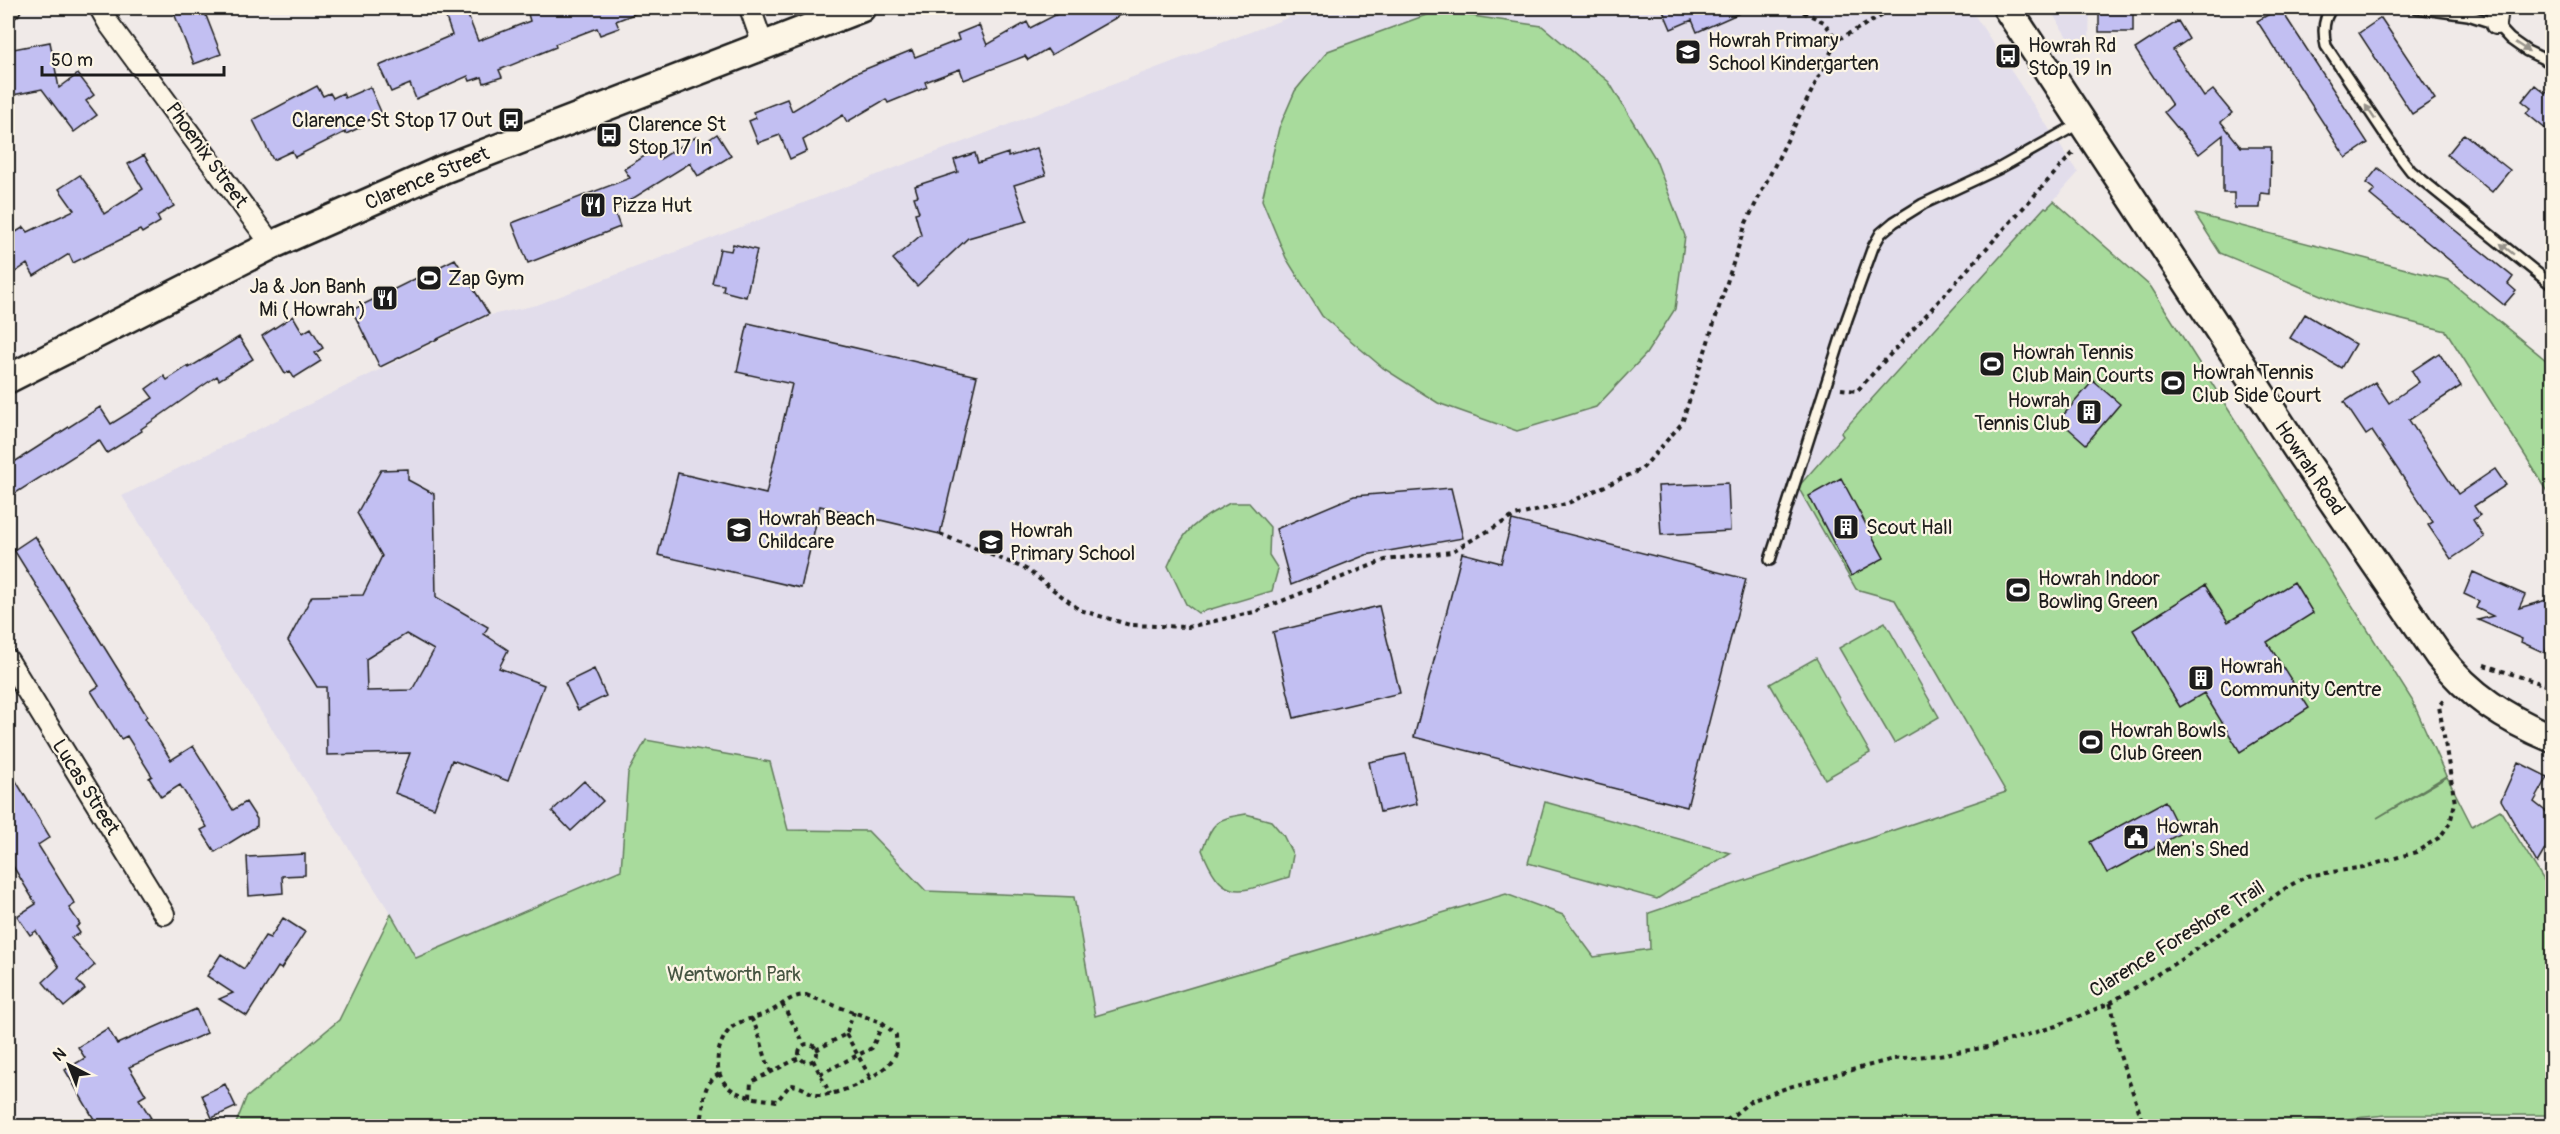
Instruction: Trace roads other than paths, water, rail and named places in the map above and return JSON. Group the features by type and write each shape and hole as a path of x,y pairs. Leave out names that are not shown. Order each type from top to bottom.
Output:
{"main road":[{"name":"Clarence Street","path":"8,379 272,245 444,169 861,8"},
{"name":"Howrah Road","path":"2007,8 2338,510 2439,656 2461,683 2484,702 2508,718 2553,738"}],"street":[{"name":"Phoenix Street","path":"100,8 109,24 272,245"},
{"path":"750,8 763,45"},
{"name":"Lucas Street","path":"8,660 164,914"}],"lane":[{"path":"2332,8 2325,22 2326,46 2411,171 2553,285"},
{"path":"2417,8 2468,15 2497,16 2510,39 2527,51 2553,63"},
{"path":"1770,560 1863,271 1881,233 1923,204 1998,169 2082,122"}],"place":[{"name":"Howrah Primary School Kindergarten","path":"1688,52"},
{"name":"Howrah Rd Stop 19 In","path":"2008,56"},
{"name":"Clarence St Stop 17 Out","path":"511,120"},
{"name":"Clarence St Stop 17 In","path":"609,135"},
{"name":"Pizza Hut","path":"593,205"},
{"name":"Zap Gym","path":"429,278"},
{"name":"Ja & Jon Banh Mi ( Howrah )","path":"385,298"},
{"name":"Howrah Tennis Club Main Courts","path":"1992,364"},
{"name":"Howrah Tennis Club Side Court","path":"2173,383"},
{"name":"Howrah Tennis Club","path":"2089,412"},
{"name":"Scout Hall","path":"1846,527"},
{"name":"Howrah Beach Childcare","path":"739,530"},
{"name":"Howrah Primary School","path":"991,542"},
{"name":"Howrah Indoor Bowling Green","path":"2018,590"},
{"name":"Howrah Community Centre","path":"2201,678"},
{"name":"Howrah Bowls Club Green","path":"2091,742"},
{"name":"Howrah Men's Shed","path":"2136,837"}],"park label":[{"name":"Wentworth Park","path":"734,974"}]}
